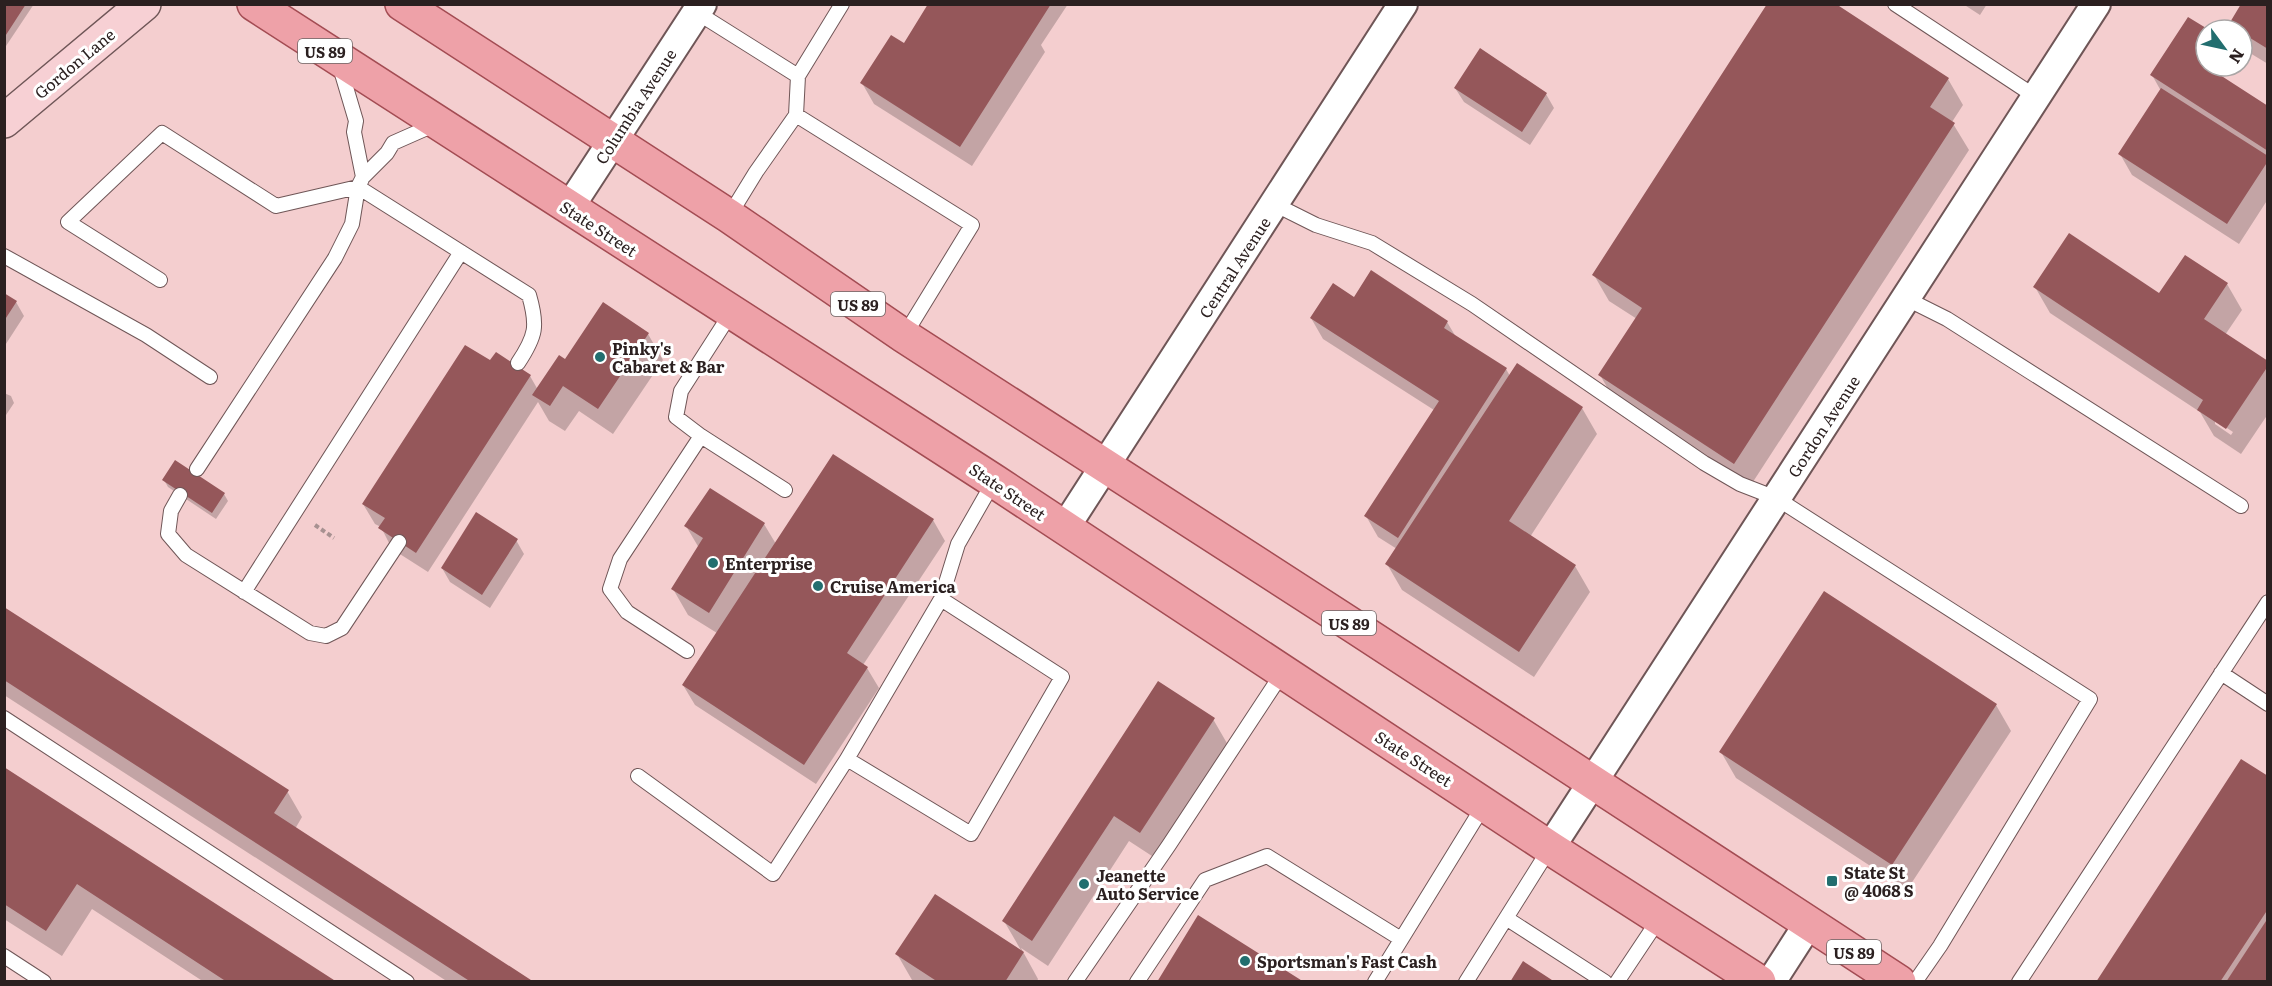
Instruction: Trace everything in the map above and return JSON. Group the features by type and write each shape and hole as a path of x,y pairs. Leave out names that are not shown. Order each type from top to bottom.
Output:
{"main road":[{"name":"State Street","path":"254,4 994,481 1550,848 1759,981"},
{"name":"US 89","path":"402,4 729,216 904,336 1899,981"}],"street":[{"name":"Gordon Lane","path":"4,121 144,4"},
{"name":"Central Avenue","path":"1064,529 1404,4"},
{"name":"Gordon Avenue","path":"1550,848 2096,4"},
{"name":"Columbia Avenue","path":"569,208 694,7"},
{"path":"1771,981 1809,923"}],"lane":[{"path":"729,216 756,172 796,115 798,76 842,4"},
{"path":"1895,4 2036,98"},
{"path":"694,7 798,76"},
{"path":"197,469 335,258 352,224 361,182 354,132 356,121 338,59"},
{"path":"796,115 972,225 904,336"},
{"path":"160,280 68,222 162,133 276,206 361,182 393,143 437,124"},
{"path":"361,182 529,296 536,319 530,346 518,363"},
{"path":"1274,204 1316,225 1372,243 1472,304 1704,463 1740,484 1776,498 2090,699 1940,945 1915,981"},
{"path":"244,592 461,252"},
{"path":"4,256 147,335 210,377"},
{"path":"1905,298 1947,319 2241,506"},
{"path":"731,313 681,391 676,417 701,436 786,490"},
{"path":"687,651 627,612 610,589 620,559 701,436"},
{"path":"638,776 773,874 846,759 941,599 958,544 994,481"},
{"path":"180,495 171,511 168,534 186,555 310,633 326,636 342,628 399,542"},
{"path":"846,759 971,834 1062,676 941,599"},
{"path":"2019,981 2268,602"},
{"path":"1075,981 1169,845 1283,672"},
{"path":"2221,673 2268,704"},
{"path":"4,718 407,981"},
{"path":"1375,981 1484,804"},
{"path":"1466,981 1550,848"},
{"path":"1137,981 1205,880 1267,856 1401,939"},
{"path":"1506,918 1605,981"},
{"path":"1617,981 1659,919"},
{"path":"4,956 44,981"}],"shaded area":[{"path":"5,5 2267,5 2267,981 5,981"}],"building":[{"path":"4,4 26,4 4,38"},
{"path":"928,4 1051,4 960,147 860,83 891,35 904,43"},
{"path":"1767,4 1836,4 1949,78 1930,107 1955,123 1734,464 1598,375 1642,308 1592,275"},
{"path":"2241,4 2268,4 2268,49 2254,40 2254,18 2233,18"},
{"path":"2188,17 2194,21 2194,78 2225,78 2268,106 2268,151 2150,75"},
{"path":"1480,48 1547,93 1522,132 1454,88"},
{"path":"2161,88 2268,156 2268,161 2227,224 2118,154"},
{"path":"2069,233 2159,293 2185,255 2228,283 2204,319 2268,361 2268,366 2226,429 2197,410 2203,400 2033,287"},
{"path":"1371,270 1448,321 1444,328 1507,368 1398,538 1364,516 1439,401 1310,318 1333,283 1354,297"},
{"path":"4,293 17,301 4,321"},
{"name":"Pinky's Cabaret & Bar","path":"603,302 649,333 598,409 563,386 550,406 532,395 559,355 565,359"},
{"path":"465,345 490,360 496,352 531,375 416,553 378,528 385,518 362,504"},
{"path":"1517,363 1583,407 1509,521 1576,565 1519,652 1385,564"},
{"name":"Cruise America","path":"833,454 934,519 847,653 868,667 804,765 682,685"},
{"path":"175,460 225,493 212,513 162,480"},
{"name":"Enterprise","path":"710,488 765,523 709,613 671,589 703,538 684,526"},
{"path":"476,512 518,539 482,595 441,568"},
{"path":"1824,591 1997,704 1892,865 1719,752"},
{"path":"4,607 289,790 274,813 534,982 471,982 4,680"},
{"path":"1158,681 1215,718 1140,833 1114,816 1032,941 1002,921"},
{"path":"2241,759 2268,776 2268,909 2220,982 2096,982"},
{"path":"4,767 337,982 227,982 77,884 46,931 4,904"},
{"path":"935,894 1024,952 1005,982 938,982 895,954"},
{"path":"1198,915 1304,982 1157,982"},
{"path":"2268,918 2268,982 2226,982"},
{"path":"1523,961 1555,982 1510,982"}],"place":[{"name":"Pinky's Cabaret & Bar","path":"600,357"},
{"name":"Enterprise","path":"713,563"},
{"name":"Cruise America","path":"818,586"},
{"name":"State St @ 4068 S","path":"1832,881"},
{"name":"Jeanette Auto Service","path":"1084,884"},
{"name":"Sportsman's Fast Cash","path":"1245,961"}]}
